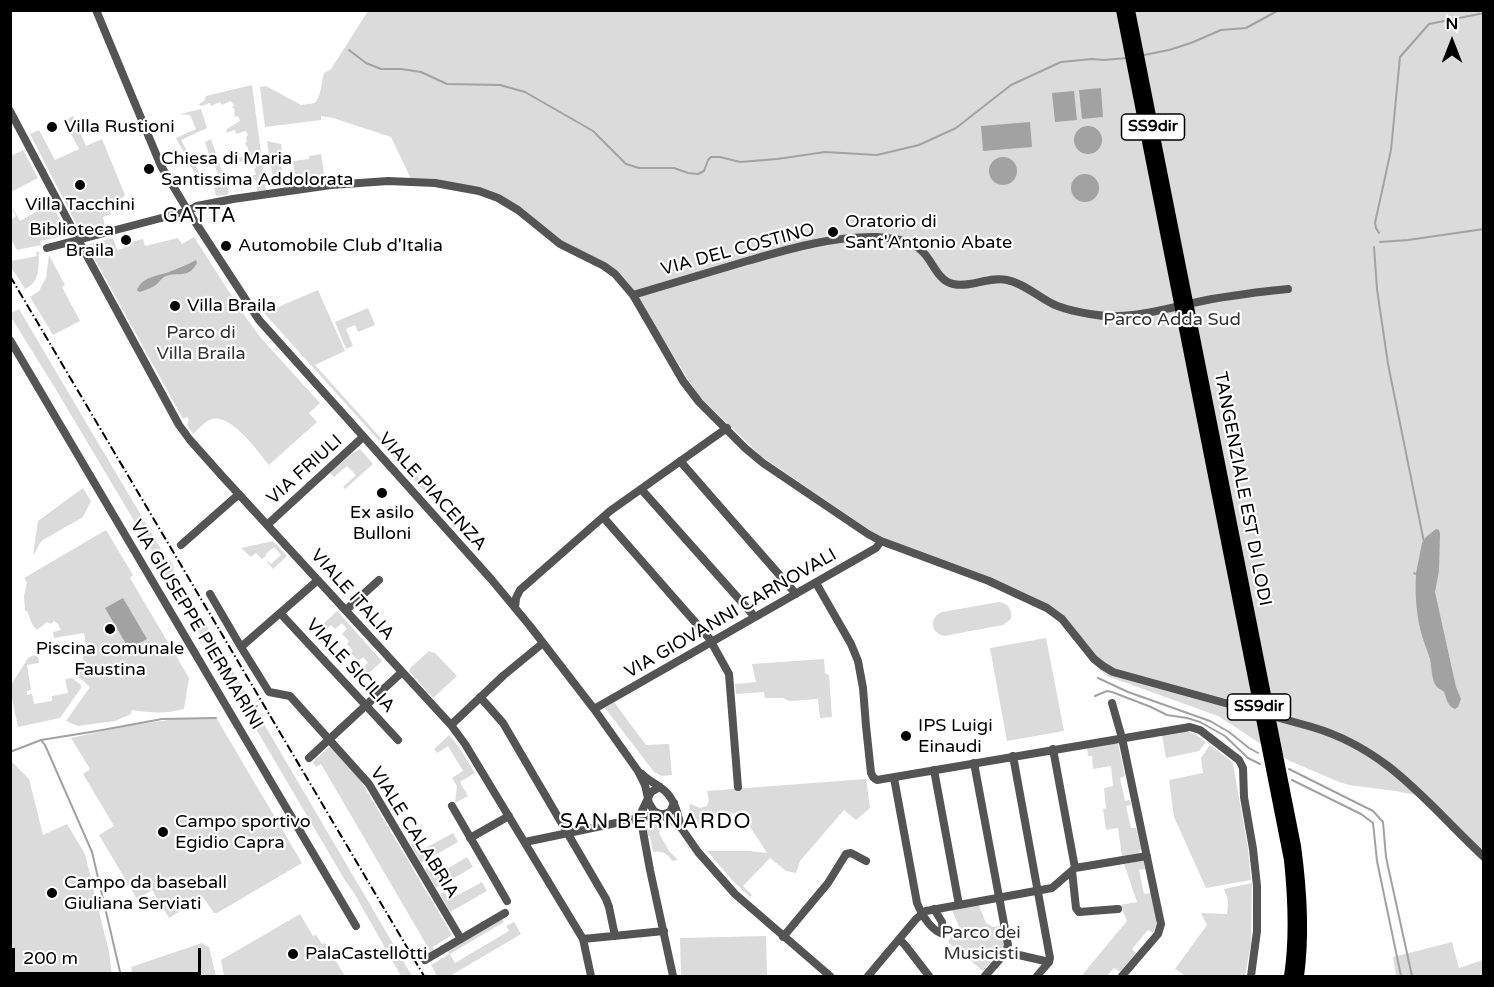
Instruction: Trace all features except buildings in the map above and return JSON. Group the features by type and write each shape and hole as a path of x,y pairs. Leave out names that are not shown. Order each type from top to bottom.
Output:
{"highway":[{"name":"TANGENZIALE EST DI LODI","path":"1121,10 1134,56 1296,846 1302,905 1299,976"},
{"name":"TANGENZIALE EST DI LODI","path":"1130,10 1134,56"},
{"name":"TANGENZIALE EST DI LODI","path":"1163,201 1289,860 1293,918 1289,976"}],"street":[{"name":"VIALE PIACENZA","path":"96,10 156,156 167,177 260,320 502,591 594,709 638,771 648,798"},
{"name":"VIALE ITALIA","path":"10,111 179,425 267,525 451,725 465,744 583,939 591,976"},
{"path":"47,248 188,211 197,206 332,185 396,181 441,184 479,191 505,202 560,244 615,274 633,295 688,389 699,402 763,463 868,534 880,541 989,581 1047,608 1062,619 1094,659 1113,672 1336,735 1377,757 1397,772 1484,857"},
{"name":"VIA DEL COSTINO","path":"633,295 782,251 828,241 876,237 907,242 918,247 936,271 950,284 967,285 1001,279 1010,280 1054,305 1111,317 1131,316 1211,299 1288,289"},
{"name":"VIA GIUSEPPE PIERMARINI","path":"10,340 356,926"},
{"path":"515,608 520,590 603,517 727,428"},
{"name":"VIA FRIULI","path":"267,525 363,437"},
{"path":"680,462 796,594"},
{"path":"641,489 755,617"},
{"path":"181,545 239,494"},
{"path":"603,517 711,642 729,674 738,787"},
{"name":"VIA GIOVANNI CARNOVALI","path":"594,709 876,548 880,541"},
{"path":"241,647 318,580"},
{"path":"346,610 379,580"},
{"path":"816,583 851,644 858,661 863,688 871,773 879,780 1186,727 1195,728 1208,736 1242,763 1244,797 1257,886 1257,931 1251,976"},
{"path":"502,591 520,590"},
{"name":"VIALE CALABRIA","path":"210,594 268,692 290,696 369,784 461,939"},
{"name":"VIALE SICILIA","path":"280,613 398,740"},
{"path":"451,725 504,675 543,643"},
{"path":"309,758 402,672"},
{"path":"480,697 503,723 607,902 615,936"},
{"path":"1112,703 1122,738 1161,924 1158,934 1123,976"},
{"path":"1053,749 1073,870 1076,909 1078,912 1118,909"},
{"path":"1013,756 1050,958 1049,963 1037,976"},
{"path":"974,763 1008,945 985,976"},
{"path":"934,770 959,904"},
{"name":"VIALE PIACENZA","path":"638,771 660,788"},
{"path":"894,777 917,903 934,929 943,934 942,922 934,909"},
{"path":"673,976 640,815 654,790 660,788 668,793 674,803 682,829"},
{"path":"648,798 651,807 682,829 698,852 735,894 830,976"},
{"path":"525,842 664,814 670,812 674,803"},
{"path":"452,806 507,901"},
{"path":"470,838 509,816"},
{"path":"783,937 828,883 846,854 851,853 866,861"},
{"path":"868,976 922,913 959,904 1052,888 1073,870 1147,856"},
{"path":"425,960 505,913"},
{"path":"583,939 664,931"},
{"path":"899,939 929,976"},
{"path":"1005,951 1049,963"}],"green space":[{"name":"Parco Adda Sud","path":"368,11 1483,11 1483,853 1426,799 1416,795 1339,782 1271,751 1218,716 1107,676 1094,662 1074,627 1060,613 1046,604 999,582 874,533 761,456 698,395 624,280 563,242 509,201 411,179 391,137 333,118 321,116 321,120 265,127 260,87 266,86 301,105 315,103 324,73 331,69"},
{"path":"252,85 266,190 257,191 256,181 252,176 256,174 255,164 246,165 245,161 236,162 237,158 249,154 245,143 248,136 246,131 236,134 235,130 226,133 227,129 240,121 238,116 235,117 231,101 222,105 220,102 211,106 210,103 200,106 199,104 206,96"},
{"path":"201,109 207,128 181,140 205,183 201,185 176,138 196,129 190,115 180,114"},
{"path":"73,116 86,146 102,139 125,195 109,215 103,217 105,227 81,233 30,134 39,130 55,160 79,149 69,130 73,128 68,119"},
{"path":"211,139 229,192 227,195 216,196 214,188 222,185 214,164 206,167 204,163 211,161 205,142"},
{"path":"267,141 281,144 283,157 280,158 283,177 295,175 293,161 309,159 309,156 321,154 325,180 274,187"},
{"path":"23,150 38,178 11,192 11,156"},
{"path":"10,203 20,221 48,205 52,211 56,212 68,235 40,241 41,245 17,250 11,239 11,220 16,216"},
{"name":"Parco di Villa Braila","path":"194,237 261,338 320,403 309,413 317,422 269,465 244,435 228,422 212,419 204,423 193,434 187,425 189,420 187,417 183,419 87,245 113,238 117,250 124,248 123,244 143,239 145,246 178,238 182,244"},
{"path":"36,252 39,252 38,273 34,282 25,289 11,268 11,261 37,256"},
{"path":"49,255 65,285 62,287 80,321 53,335 30,297 39,291 46,278"},
{"path":"318,290 345,351 315,365 440,502 437,505 264,313"},
{"path":"368,308 375,325 358,332 355,325 346,329 353,346 346,349 335,322"},
{"path":"19,309 165,556 155,556 11,317 11,313"},
{"path":"360,449 373,464 345,489 343,487 356,475 347,466 334,477 330,473"},
{"path":"83,488 91,501 83,517 43,540 33,555 38,521"},
{"name":"Piscina comunale Faustina","path":"106,530 133,575 130,578 189,678 184,709 158,713 132,710 131,714 115,721 78,726 66,721 90,687 76,675 75,670 85,668 82,653 87,652 84,633 54,638 53,632 61,630 54,621 51,624 47,622 37,630 25,611 24,595 27,583 24,578"},
{"path":"273,541 287,556 273,569 267,562 271,564 281,555 274,547 262,559 256,553 251,557 241,548"},
{"path":"170,560 173,569 412,976 401,976 160,566"},
{"path":"999,602 1007,605 1011,613 1011,619 1003,625 944,636 934,628 933,621 942,612"},
{"path":"337,611 382,661 361,680 366,673 362,668 368,663 363,657 358,661 351,653 353,651 347,644 349,641 342,634 347,629 342,623 335,629 331,625 326,629 322,625"},
{"path":"1046,638 1064,731 1007,741 990,648"},
{"path":"429,651 435,653 457,676 433,698 409,671"},
{"path":"34,655 38,657 39,663 27,665 31,690 27,691 27,695 32,694 34,704 52,701 52,696 68,693 65,679 72,678 81,685 81,688 60,718 18,727 11,685 28,658"},
{"path":"824,659 825,673 829,675 832,717 820,718 818,699 789,701 783,698 765,698 764,692 736,694 735,684 756,682 752,664"},
{"path":"614,702 646,745 669,744 672,775 662,776 654,772 605,708"},
{"path":"177,719 217,719 302,863 217,913 214,913 203,897 169,918 152,890 137,899 99,835 114,826 83,774 90,769 71,738 132,725"},
{"path":"1187,731 1206,742 1199,751 1166,758 1162,735"},
{"path":"449,735 475,773 460,782 468,796 455,803 457,786 452,778 463,771 448,746 437,753 434,749"},
{"path":"1118,744 1125,776 1120,778 1125,801 1130,800 1131,805 1126,806 1131,828 1136,828 1141,849 1139,853 1122,856 1118,828 1106,830 1103,809 1106,808 1104,788 1113,786 1111,766 1093,769 1092,756 1088,756 1087,748"},
{"path":"1210,745 1233,764 1248,848 1251,880 1206,888 1174,817 1169,780 1203,773 1201,758"},
{"path":"330,746 359,778 452,935 433,947 434,950 425,956 430,951 321,764 316,767 313,762"},
{"name":"Campo da baseball Giuliana Serviati","path":"11,761 29,779 43,835 67,824 85,854 109,952 112,976 11,976"},
{"path":"866,779 870,808 856,820 844,810 800,861 796,873 786,871 770,858 743,886 752,895 750,897 707,851 767,853 742,814 718,814 696,826 692,821 689,805 700,808 707,806 709,800 707,791"},
{"path":"656,819 665,825 659,833 669,851 678,860 672,861 664,853 653,852 646,826 650,820"},
{"path":"453,833 458,842 421,863 411,845 415,843 420,851"},
{"path":"467,857 473,867 436,888 425,870 429,867 435,876"},
{"path":"1144,861 1145,869 1139,870 1144,894 1151,893 1156,914 1153,933 1148,930 1132,949 1136,953 1120,972 1114,968 1107,976 1082,975 1127,921 1120,905 1137,902 1124,864"},
{"path":"482,882 487,891 450,912 440,894 444,892 449,900"},
{"path":"1252,883 1251,943 1245,976 1186,976 1175,969 1207,925 1201,913 1227,914 1228,901 1224,889"},
{"name":"Parco dei Musicisti","path":"979,905 986,923 993,927 1000,926 1004,946 983,971 948,942 951,937 962,934 952,910"},
{"path":"300,914 313,936 316,935 322,944 325,943 345,976 224,976 221,960"},
{"path":"502,919 504,922 450,954 455,963 509,931 506,926 514,922 521,934 450,976 437,976 431,965 449,954 448,951"},
{"path":"766,936 767,976 681,976 680,938"},
{"path":"1452,942 1459,968 1483,960 1483,976 1396,976 1393,957"},
{"path":"202,943 209,947 216,976 133,976 131,967"}],"shaded area":[{"path":"1101,88 1103,117 1082,119 1079,90"},
{"path":"1074,91 1077,120 1055,122 1052,93"},
{"path":"1030,122 1032,147 983,151 981,126"},
{"path":"1088,126 1098,130 1102,140 1098,150 1088,154 1078,150 1074,140 1078,130"},
{"path":"1003,157 1013,161 1017,171 1013,181 1003,185 993,181 989,171 993,161"},
{"path":"1085,174 1095,178 1099,188 1095,198 1085,202 1075,198 1071,188 1075,178"},
{"path":"196,260 197,263 189,272 168,275 151,288 139,292 137,290 142,282"},
{"path":"1436,529 1440,534 1439,571 1435,592 1456,687 1461,699 1455,709 1449,704 1444,692 1437,687 1434,681 1419,622 1416,575 1413,574 1416,573 1422,543"},
{"path":"123,598 147,639 129,649 105,608"}],"waterway":[{"path":"1144,55 1191,43 1221,30 1246,28 1279,10"},
{"path":"1379,233 1375,223 1391,150 1400,57 1429,24 1484,13"},
{"path":"349,50 366,63 381,69 421,72 447,84 500,85 525,92 593,131 626,164 639,168 674,168 698,174 704,171 711,157 740,162 825,152 877,155 919,145 956,128 1011,85 1061,62 1127,58"},
{"path":"1380,242 1484,229"},
{"path":"1374,247 1377,289 1388,364 1424,542"},
{"path":"1098,678 1128,692 1210,721 1258,753"},
{"path":"1095,696 1107,691 1112,692 1167,715 1200,722 1225,736 1248,758 1260,764"},
{"path":"247,712 257,706"},
{"path":"10,752 41,740 162,719 216,718"},
{"path":"41,740 92,852 121,976"},
{"path":"1289,769 1373,811 1383,822 1386,857 1412,976"},
{"path":"1292,780 1361,814 1373,823 1377,861 1401,976"}],"railway":[{"path":"10,276 424,976"}],"place":[{"name":"Villa Rustioni","path":"52,127"},
{"name":"Chiesa di Maria Santissima Addolorata","path":"149,169"},
{"name":"Villa Tacchini","path":"80,185"},
{"name":"Oratorio di Sant'Antonio Abate","path":"833,232"},
{"name":"Biblioteca Braila","path":"126,240"},
{"name":"Automobile Club d'Italia","path":"226,246"},
{"name":"Villa Braila","path":"175,306"},
{"name":"Ex asilo Bulloni","path":"382,493"},
{"name":"Piscina comunale Faustina","path":"110,629"},
{"name":"IPS Luigi Einaudi","path":"906,736"},
{"name":"Campo sportivo Egidio Capra","path":"163,832"},
{"name":"Campo da baseball Giuliana Serviati","path":"52,893"},
{"name":"PalaCastellotti","path":"293,954"}],"district":[{"name":"GATTA","path":"200,217"},
{"name":"SAN BERNARDO","path":"656,822"}]}
